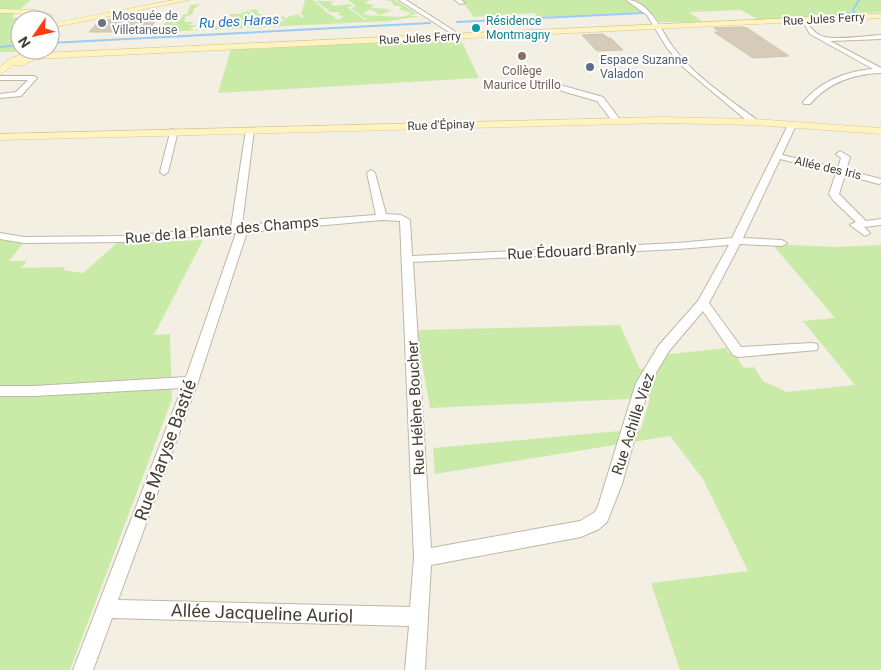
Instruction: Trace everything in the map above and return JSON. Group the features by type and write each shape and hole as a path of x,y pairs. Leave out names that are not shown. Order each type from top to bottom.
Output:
{"street":[{"path":"60,22 185,0"},
{"path":"402,0 459,36"},
{"path":"629,0 649,14 670,48 686,67 754,122"},
{"name":"Rue Jules Ferry","path":"15,61 49,55 881,16"},
{"path":"800,20 807,24 810,32 822,40 881,71"},
{"path":"822,40 881,37"},
{"path":"868,64 881,63"},
{"path":"807,102 819,88 826,85 858,72 881,71"},
{"path":"0,78 34,78 18,94 0,96"},
{"path":"562,86 565,89 600,99 616,121"},
{"name":"Rue d'Épinay","path":"0,138 174,131 616,121 754,122 881,131"},
{"name":"Rue Achille Viez","path":"423,558 581,529 594,524 600,517 614,484 643,383 664,348 703,303 723,268 792,125"},
{"name":"Rue Maryse Bastié","path":"83,670 191,382 239,229 250,130"},
{"path":"164,172 174,131"},
{"path":"840,154 846,157 834,194 836,198 864,228 881,222"},
{"name":"Allée des Iris","path":"777,156 879,181"},
{"path":"370,173 382,217"},
{"name":"Rue de la Plante des Champs","path":"0,236 24,240 97,240 382,217 401,218 405,220 408,259"},
{"name":"Rue Édouard Branly","path":"408,259 678,246 735,241 782,243"},
{"name":"Rue Hélène Boucher","path":"408,259 423,558"},
{"path":"703,303 738,352 812,347"},
{"path":"0,391 34,391 191,382"},
{"path":"415,670 423,558"},
{"name":"Allée Jacqueline Auriol","path":"106,609 418,617"}],"green space":[{"path":"0,0 31,0 20,9 0,10"},
{"path":"305,0 313,0 329,14 316,16 330,14 338,20 344,16 338,15 340,12 330,12 327,10 330,8 326,9 316,1 335,1 330,3 334,6 350,4 352,6 347,7 365,20 368,19 351,8 356,6 348,0 370,0 364,3 375,5 372,8 388,9 394,13 390,11 380,15 371,9 364,13 365,15 398,17 411,13 398,9 401,8 400,6 394,6 391,1 382,0 395,0 417,14 411,16 421,16 390,21 160,32 170,13 172,13 171,18 174,20 172,25 182,18 182,15 187,14 191,5 200,4 193,10 193,14 186,16 184,22 193,22 189,25 198,25 190,28 194,30 232,23 236,21 229,14 242,14 248,11 264,26 262,21 249,10 256,9 259,14 265,15 262,16 264,21 275,20 274,18 277,17 285,25 282,21 286,19 279,17 283,16 289,20 287,17 299,14 301,18 304,17 301,14"},
{"path":"461,0 627,0 645,12 538,17 534,13 474,17"},
{"path":"631,0 881,0 881,12 759,20 741,10 689,12 703,22 659,22 651,13"},
{"path":"0,12 10,12 10,52 0,52"},
{"path":"460,38 479,78 218,93 231,49"},
{"path":"0,238 24,242 9,261 27,261 21,268 65,267 63,270 83,273 117,243 203,240 154,335 170,334 172,399 70,670 0,670"},
{"path":"772,244 834,247 881,245 881,670 680,670 651,583 748,571 703,479 670,436 435,474 433,448 641,429 650,398 430,408 416,330 620,325 640,369 656,370 661,355 726,348 729,353 733,352 744,368 754,367 763,381 787,392 855,385 803,321 835,318"}],"building":[{"path":"157,18 148,32 89,32 100,20"},
{"path":"714,28 747,28 789,56 753,58 714,32 720,32"},
{"path":"603,34 611,38 623,50 597,51 582,35"}],"waterway":[{"name":"Ru des Haras","path":"839,15 855,13 853,10 859,0"},
{"name":"Ru des Haras","path":"457,22 643,13"},
{"name":"Ru des Haras","path":"60,42 430,23"},
{"name":"Ru des Haras","path":"0,47 10,46"}],"place":[{"name":"Mosquée de Villetaneuse","path":"102,23"},
{"name":"Résidence Montmagny","path":"476,28"},
{"name":"Collège Maurice Utrillo","path":"522,56"},
{"name":"Espace Suzanne Valadon","path":"590,67"}]}
